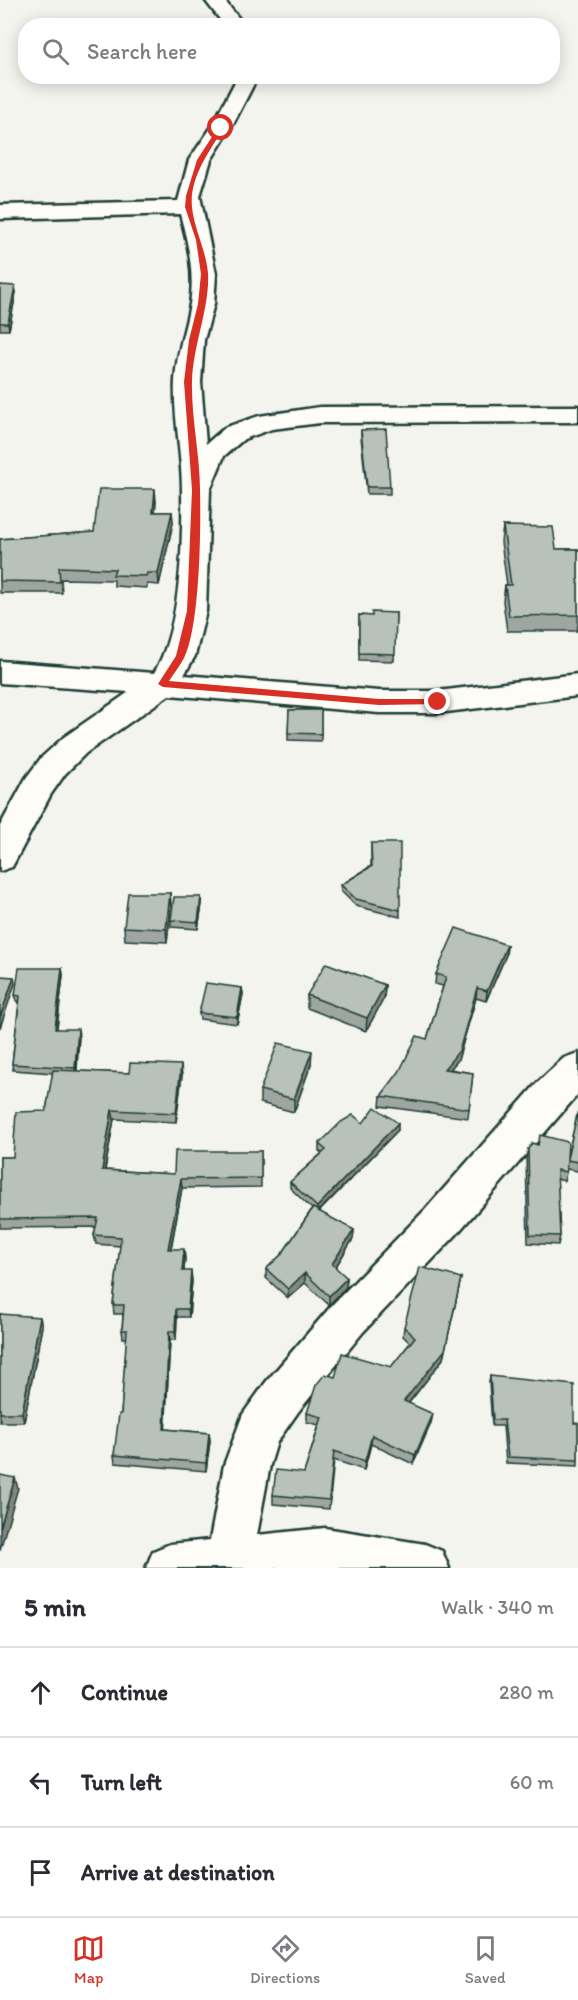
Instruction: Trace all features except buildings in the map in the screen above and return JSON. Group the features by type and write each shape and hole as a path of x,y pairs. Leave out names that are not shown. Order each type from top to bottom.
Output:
{"street":[{"path":"214,0 230,18"},
{"path":"0,858 38,787 53,766 75,745 163,684 180,656 191,611 196,490 188,382 192,340 202,304 204,274 199,240 189,207 192,184 200,160 221,128 244,84"},
{"path":"0,212 189,207"},
{"path":"196,490 212,452 235,434 268,422 320,415 578,414"},
{"path":"0,672 379,702 438,702 578,685"},
{"path":"229,1562 247,1466 259,1430 348,1318 440,1222 552,1094 578,1068"},
{"path":"170,1568 324,1552 425,1568"}],"route":[{"path":"221,128 200,160 189,196 189,207 199,240 204,274 204,291 192,340 188,382 196,490 191,611 180,656 163,684 379,702 438,702"}]}
